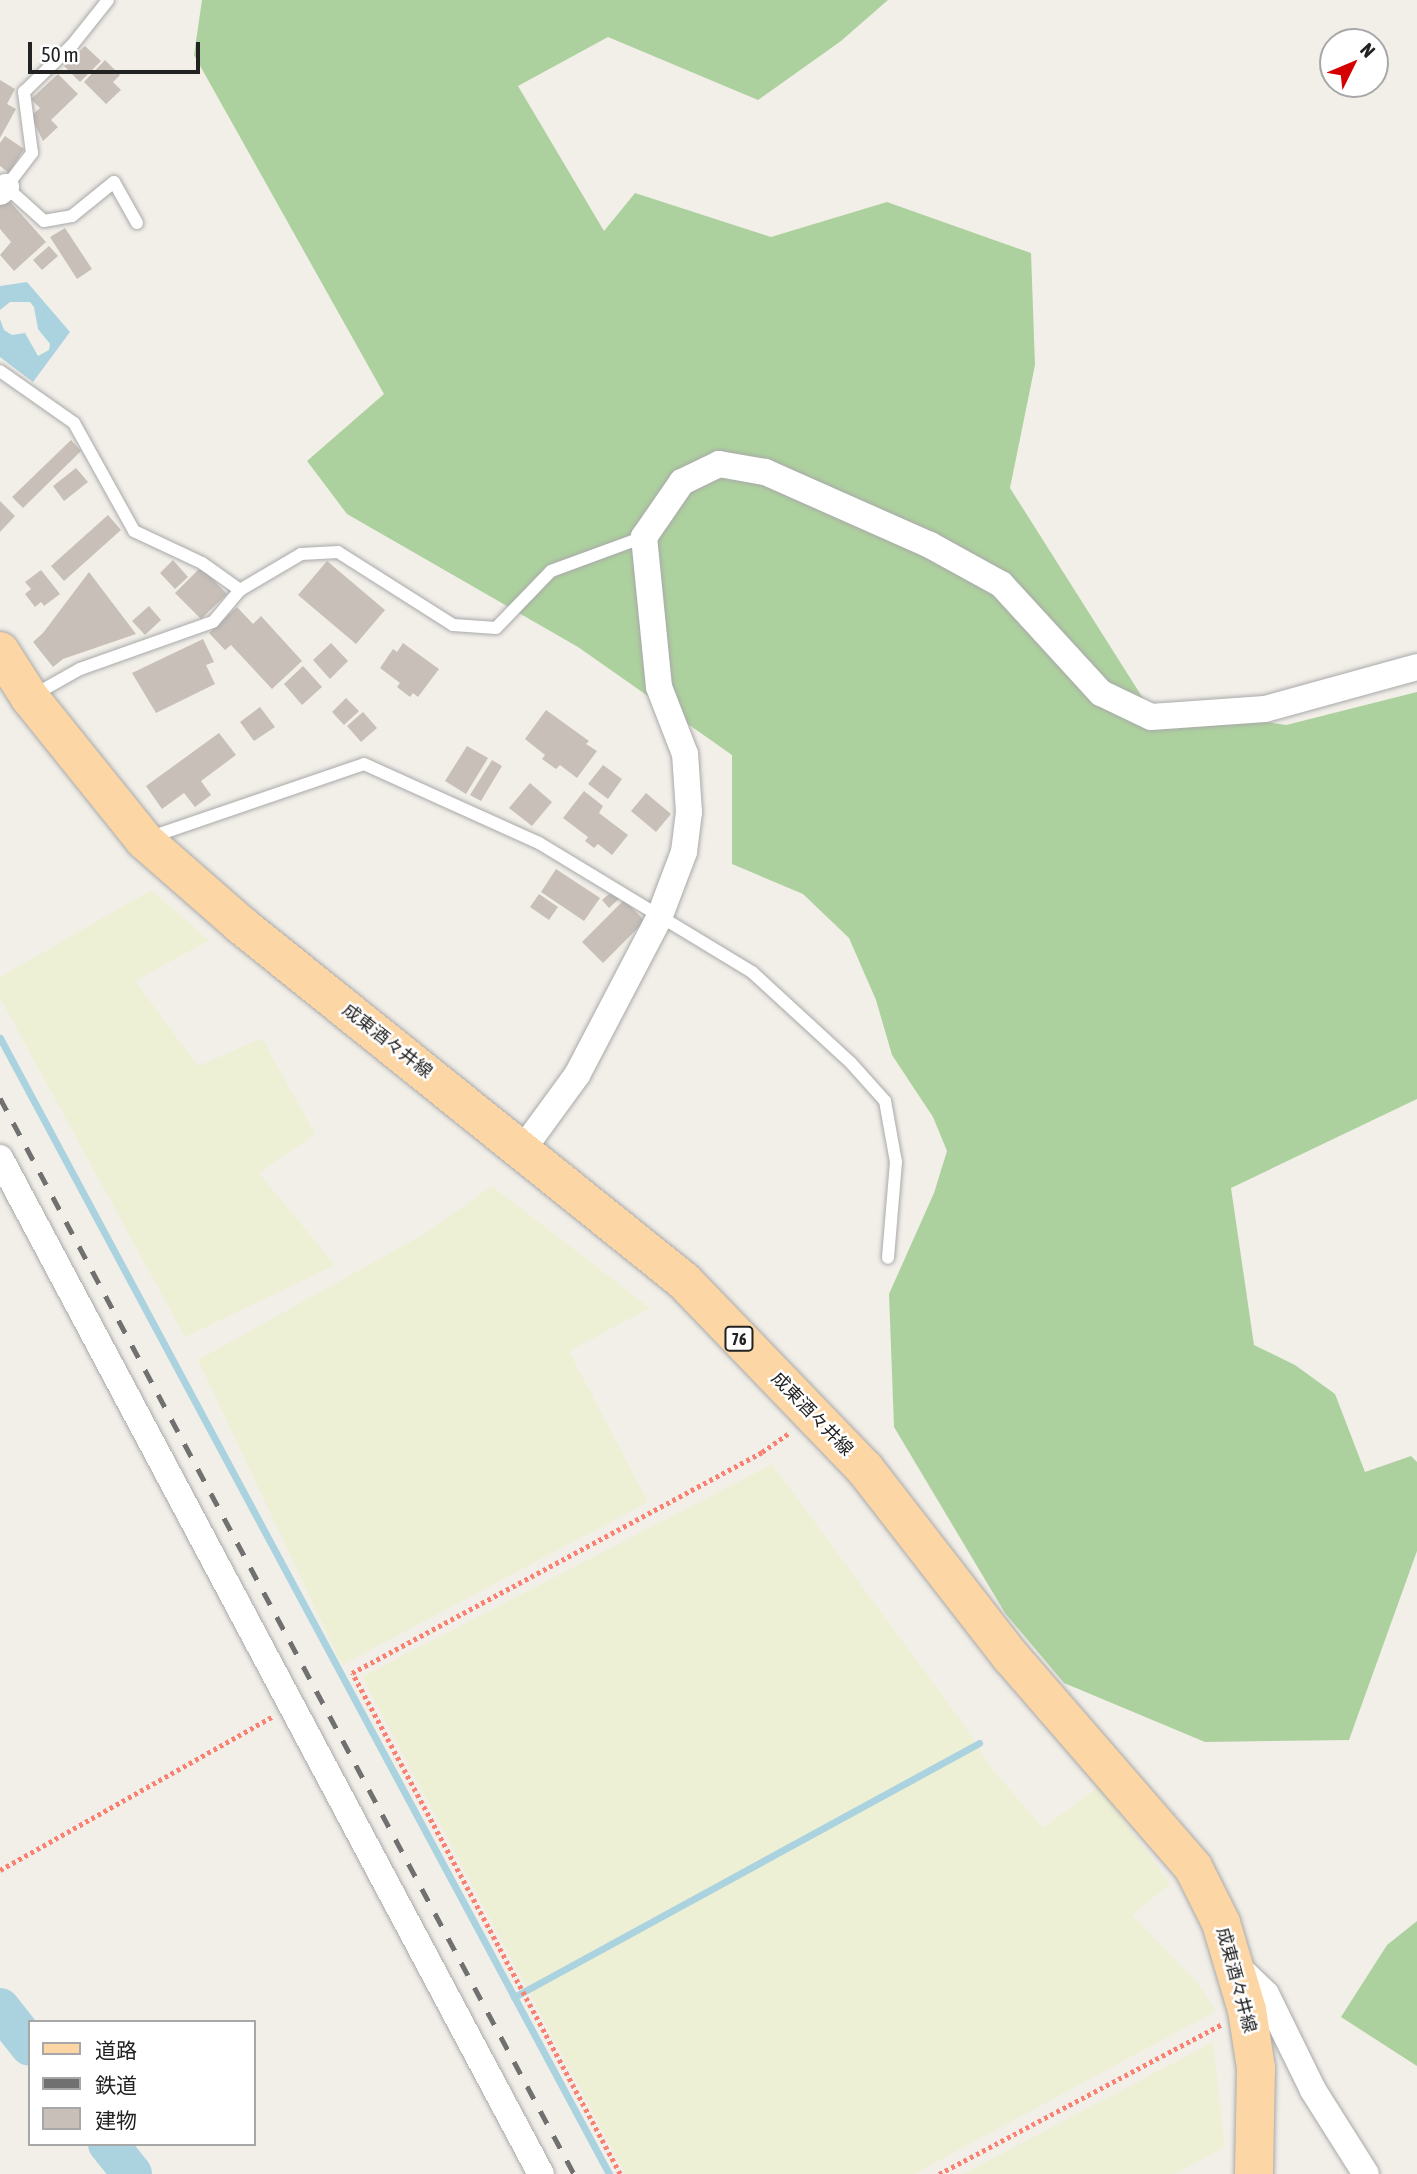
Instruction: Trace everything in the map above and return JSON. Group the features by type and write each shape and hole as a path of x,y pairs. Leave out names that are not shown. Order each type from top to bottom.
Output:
{"main road":[{"name":"成東酒々井線","path":"0,651 30,698 144,840 241,925 684,1281 865,1469 1011,1657 1192,1867 1221,1923 1247,2010 1256,2068 1254,2174"}],"street":[{"path":"523,1149 577,1075 659,918 684,852 689,812 685,754 659,687 644,537 682,482 719,464 765,472 930,545 1001,584 1101,693 1151,717 1265,709 1417,667"},
{"path":"0,1158 541,2174"},
{"path":"1233,1962 1266,1994 1313,2090 1366,2174"}],"lane":[{"path":"108,0 73,44 24,92 32,153 2,187 44,221 72,216 114,182 137,223"},
{"path":"0,371 74,423 134,531 202,563 240,590"},
{"path":"30,698 80,668 213,622 240,590 301,554 338,552 453,625 496,628 551,571 644,537"},
{"path":"144,840 363,764 539,842 659,918 752,972 851,1063 885,1101 896,1163 888,1258"}],"path":[{"path":"620,2174 352,1674 762,1452 813,1416"},
{"path":"0,1870 291,1707"},
{"path":"939,2174 1247,2010"}],"green space":[{"path":"202,0 888,0 841,41 758,100 608,37 518,86 604,231 635,193 771,237 887,202 1031,253 1035,365 1010,488 1146,703 1286,725 1417,692 1417,1099 1231,1188 1254,1345 1295,1365 1335,1394 1365,1472 1411,1456 1417,1462 1417,1551 1349,1740 1205,1742 1064,1683 1005,1613 894,1427 889,1294 934,1193 947,1151 933,1117 892,1055 876,1000 849,938 803,894 732,864 732,755 578,647 347,514 307,461 384,394 194,55"},
{"path":"151,890 209,940 135,981 198,1066 262,1038 315,1134 259,1173 335,1265 185,1337 0,998 0,977"},
{"path":"492,1186 650,1308 569,1351 648,1502 342,1665 198,1360 424,1234"},
{"path":"772,1464 959,1718 993,1770 1043,1828 1099,1786 1170,1884 1132,1915 1197,1982 1216,2011 914,2174 625,2174 362,1677"},
{"path":"1417,1921 1417,2066 1341,2017 1387,1945"},
{"path":"1213,2042 1225,2147 1175,2174 963,2174"}],"water":[{"path":"27,282 70,332 33,382 0,357 0,319 4,330 12,335 25,333 38,356 49,350 50,344 38,329 34,307 30,302 10,302 0,310 0,286"}],"building":[{"path":"85,46 101,61 80,82 64,66"},
{"path":"105,60 120,75 113,82 121,90 106,104 84,82"},
{"path":"58,74 78,94 51,120 58,127 43,141 31,116 40,108 31,99"},
{"path":"0,80 15,89 7,104 16,109 0,138"},
{"path":"5,136 24,149 9,173 0,166 0,143"},
{"path":"5,196 46,242 14,271 0,255 11,242 0,229 0,201"},
{"path":"65,228 92,269 77,279 50,237"},
{"path":"49,246 58,256 42,270 33,260"},
{"path":"71,440 81,451 23,508 12,497"},
{"path":"76,468 88,482 64,501 53,486"},
{"path":"0,501 15,516 0,532"},
{"path":"108,515 121,530 64,581 51,566"},
{"path":"173,560 188,577 175,589 160,573"},
{"path":"327,561 385,610 356,644 298,595"},
{"path":"201,567 227,594 201,619 175,593"},
{"path":"41,570 60,594 44,606 41,602 35,607 25,594 31,589 25,582"},
{"path":"89,572 136,634 63,659 53,667 33,642 43,633"},
{"path":"149,606 161,620 145,635 132,621"},
{"path":"237,607 253,624 261,616 302,661 272,689 231,645 225,650 209,633"},
{"path":"203,639 214,662 206,665 215,684 156,713 132,673"},
{"path":"331,643 348,661 330,679 313,660"},
{"path":"403,643 439,669 418,697 413,693 410,697 397,687 400,683 380,668 393,649 397,652"},
{"path":"303,666 322,687 302,705 284,684"},
{"path":"346,698 359,711 344,725 332,712"},
{"path":"260,707 275,727 254,741 240,722"},
{"path":"546,710 589,741 586,744 597,751 577,778 560,765 556,769 542,759 545,755 525,739"},
{"path":"363,712 377,728 361,742 347,726"},
{"path":"219,733 236,755 201,781 211,795 195,807 184,793 162,809 146,786"},
{"path":"467,746 488,758 466,794 445,781"},
{"path":"492,760 502,766 481,801 470,795"},
{"path":"603,765 622,779 608,799 588,784"},
{"path":"530,783 552,802 532,826 509,808"},
{"path":"584,791 603,806 599,813 628,835 612,855 598,844 594,848 585,841 588,837 563,818"},
{"path":"646,793 671,814 656,832 631,811"},
{"path":"556,869 600,898 584,921 541,892"},
{"path":"614,890 621,897 609,908 602,900"},
{"path":"539,894 558,907 549,920 530,907"},
{"path":"624,900 645,921 603,963 582,942"}],"waterway":[{"path":"0,1038 609,2174"},
{"path":"514,1997 979,1743"},
{"path":"0,2008 28,2043"},
{"path":"110,2146 132,2174"}],"railway":[{"path":"0,1098 574,2174"}]}
